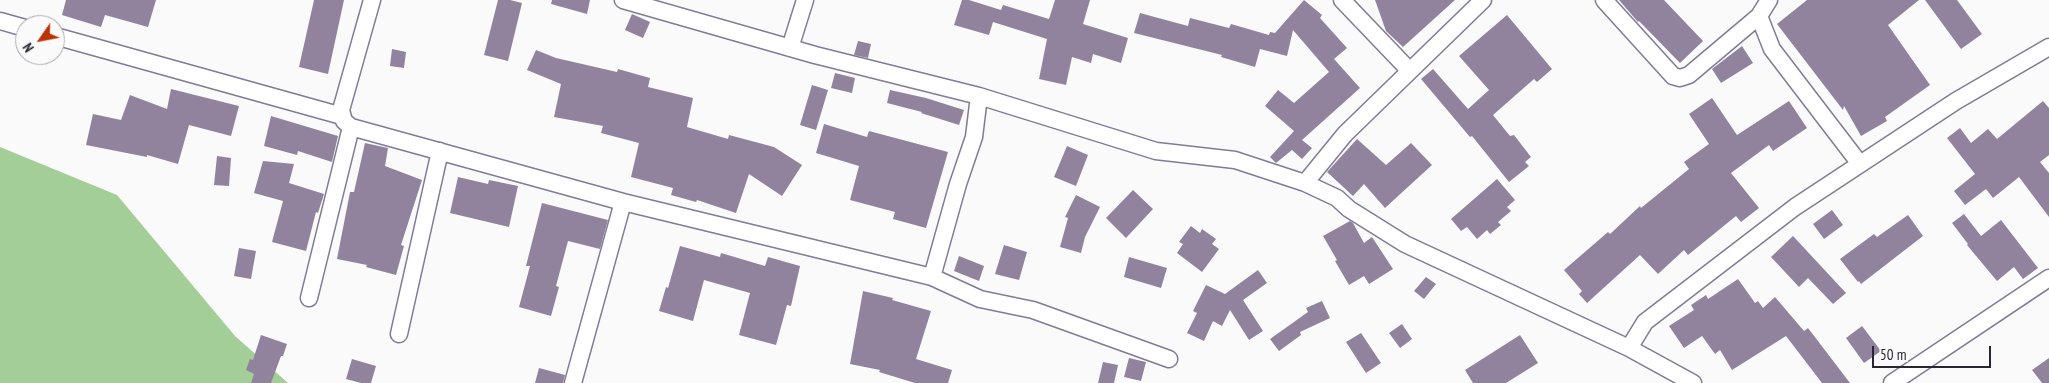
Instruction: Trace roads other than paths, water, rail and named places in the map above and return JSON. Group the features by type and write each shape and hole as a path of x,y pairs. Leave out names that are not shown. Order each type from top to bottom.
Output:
{"street":[{"path":"308,298 347,122 342,110 372,0"},
{"path":"623,0 790,48 979,96 1156,151 1235,160 1305,183 1337,198 1348,209 1404,244 1629,348 1693,383"},
{"path":"790,48 805,0"},
{"path":"1342,0 1409,70"},
{"path":"1305,183 1345,134 1483,0"},
{"path":"1604,0 1674,76 1680,78 1689,75 1758,16 1769,0"},
{"path":"1758,16 1772,49 1860,164"},
{"path":"0,21 15,25"},
{"path":"65,39 440,151 623,202 932,277 980,299 1034,310 1168,359"},
{"path":"1629,348 1645,322 1794,206 1956,101 2049,47"},
{"path":"932,277 958,184 974,137 979,96"},
{"path":"399,334 440,151"},
{"path":"573,383 623,202"},
{"path":"1892,383 2049,278"}]}
